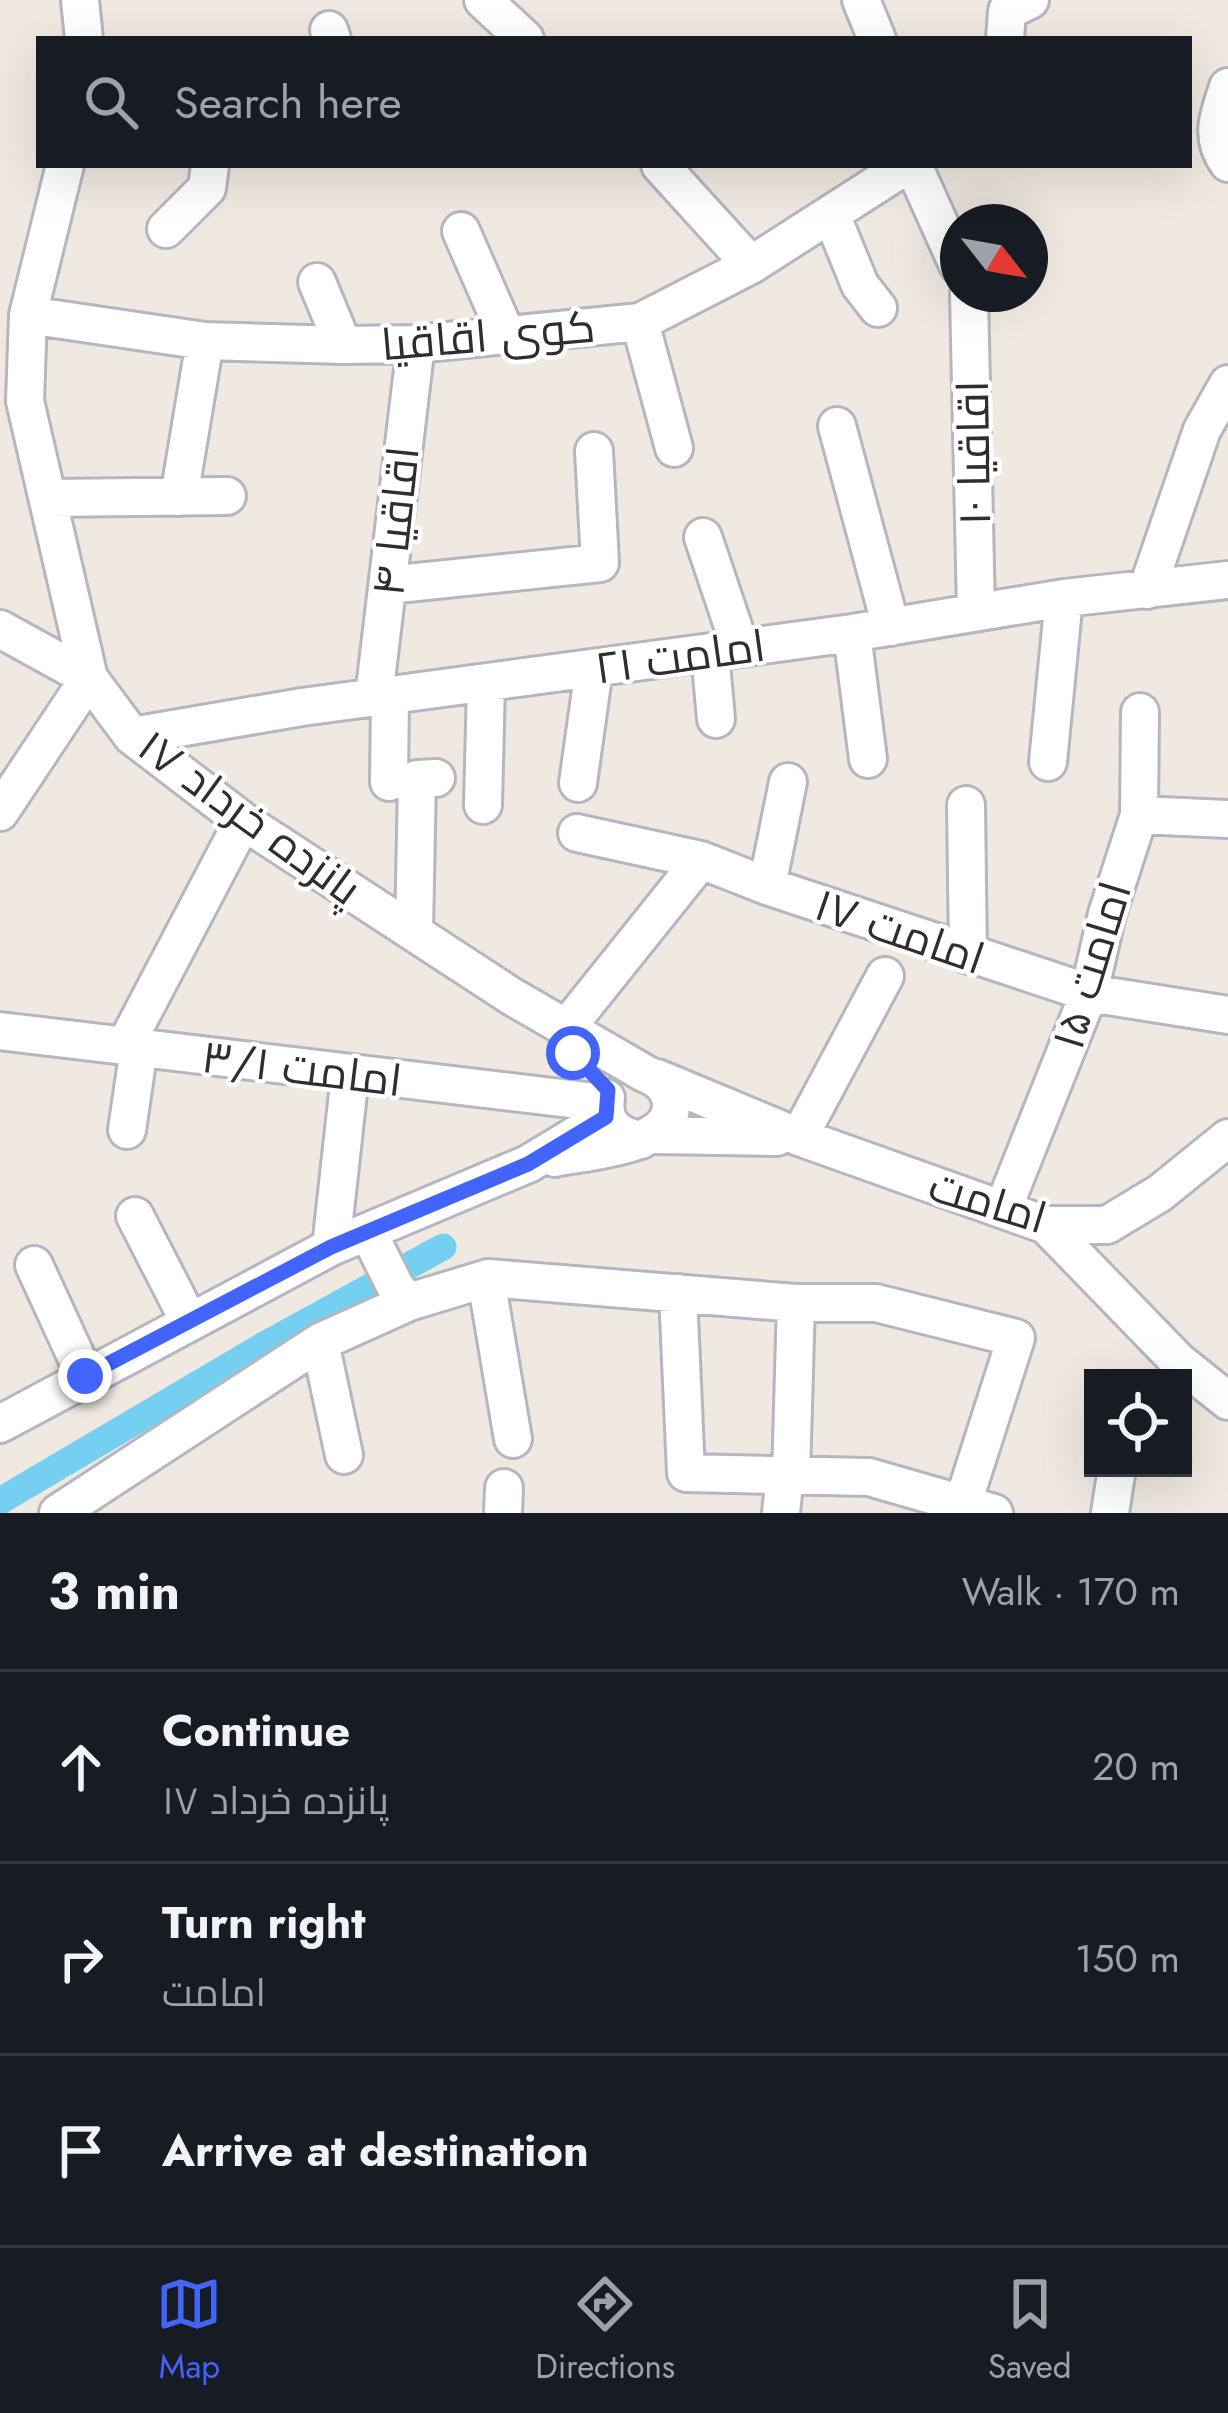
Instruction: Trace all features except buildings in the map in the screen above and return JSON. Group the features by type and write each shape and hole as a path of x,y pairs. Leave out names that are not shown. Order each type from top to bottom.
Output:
{"street":[{"path":"80,0 84,36"},
{"path":"483,0 522,36"},
{"path":"861,0 876,36"},
{"path":"1005,36 1006,11 1030,0"},
{"path":"1212,150 1228,87"},
{"path":"5,793 89,678 25,401 28,315 64,168"},
{"path":"166,229 207,188 210,168"},
{"path":"663,168 751,265"},
{"name":"کوی اقاقیا","path":"28,315 206,341 343,345 416,344 640,322 751,265 905,168"},
{"path":"911,168 940,227"},
{"path":"831,214 860,285 878,308"},
{"path":"461,231 506,334"},
{"path":"317,282 343,345"},
{"name":"اقاقیا ۱۰","path":"969,312 976,612"},
{"path":"640,322 674,448"},
{"path":"179,497 206,341"},
{"name":"اقاقیا ۴","path":"389,782 382,696 388,585 416,344"},
{"path":"1147,590 1202,430 1228,384"},
{"path":"837,426 891,627"},
{"path":"388,585 600,563 594,451"},
{"path":"49,498 227,496"},
{"path":"703,537 725,650 716,719"},
{"name":"امامت ۲۱","path":"132,736 382,696 853,633 1064,598 1228,580"},
{"path":"1048,762 1064,598"},
{"name":"پانزده خرداد ۱۷","path":"0,629 89,678 132,736 243,821 512,996 650,1075"},
{"path":"853,633 868,758"},
{"path":"578,783 594,669"},
{"path":"483,805 486,683"},
{"name":"امامت ۱۵","path":"1003,1210 1089,993 1107,914 1139,814 1140,712"},
{"path":"414,932 417,779 436,778"},
{"path":"767,886 788,782"},
{"path":"966,805 968,955"},
{"path":"1139,814 1228,819"},
{"path":"127,1130 132,1047 243,821"},
{"name":"امامت ۱۷","path":"577,833 701,860 1089,993 1228,1015"},
{"path":"568,1026 701,860"},
{"path":"799,1137 885,976"},
{"name":"پانزده خرداد ۱۷","path":"512,996 606,1103"},
{"name":"امامت ۳/۱","path":"0,1031 606,1103"},
{"path":"630,1073 650,1075 668,1090 667,1123 648,1137 626,1138 614,1130 606,1103 630,1073"},
{"path":"331,1247 350,1075"},
{"name":"امامت","path":"650,1075 799,1137 1046,1225 1107,1225 1160,1193 1228,1138"},
{"name":"امامت","path":"0,1424 331,1247 389,1271 606,1103"},
{"name":"امامت","path":"528,1164 648,1137 799,1137"},
{"path":"135,1216 189,1322"},
{"path":"1046,1225 1178,1361 1228,1401"},
{"path":"34,1265 85,1376"},
{"path":"58,1513 98,1500 320,1342 389,1271 678,1293 796,1303 876,1303 1016,1338 979,1508 891,1498 869,1477 686,1473 678,1293"},
{"path":"485,1279 513,1438"},
{"path":"781,1513 788,1474 796,1303"},
{"path":"320,1342 344,1455"},
{"path":"1110,1513 1116,1477"}],"waterway":[{"path":"0,1501 266,1344 443,1247"}],"route":[{"path":"85,1376 331,1247 528,1164 606,1117 608,1090 573,1053"}]}
